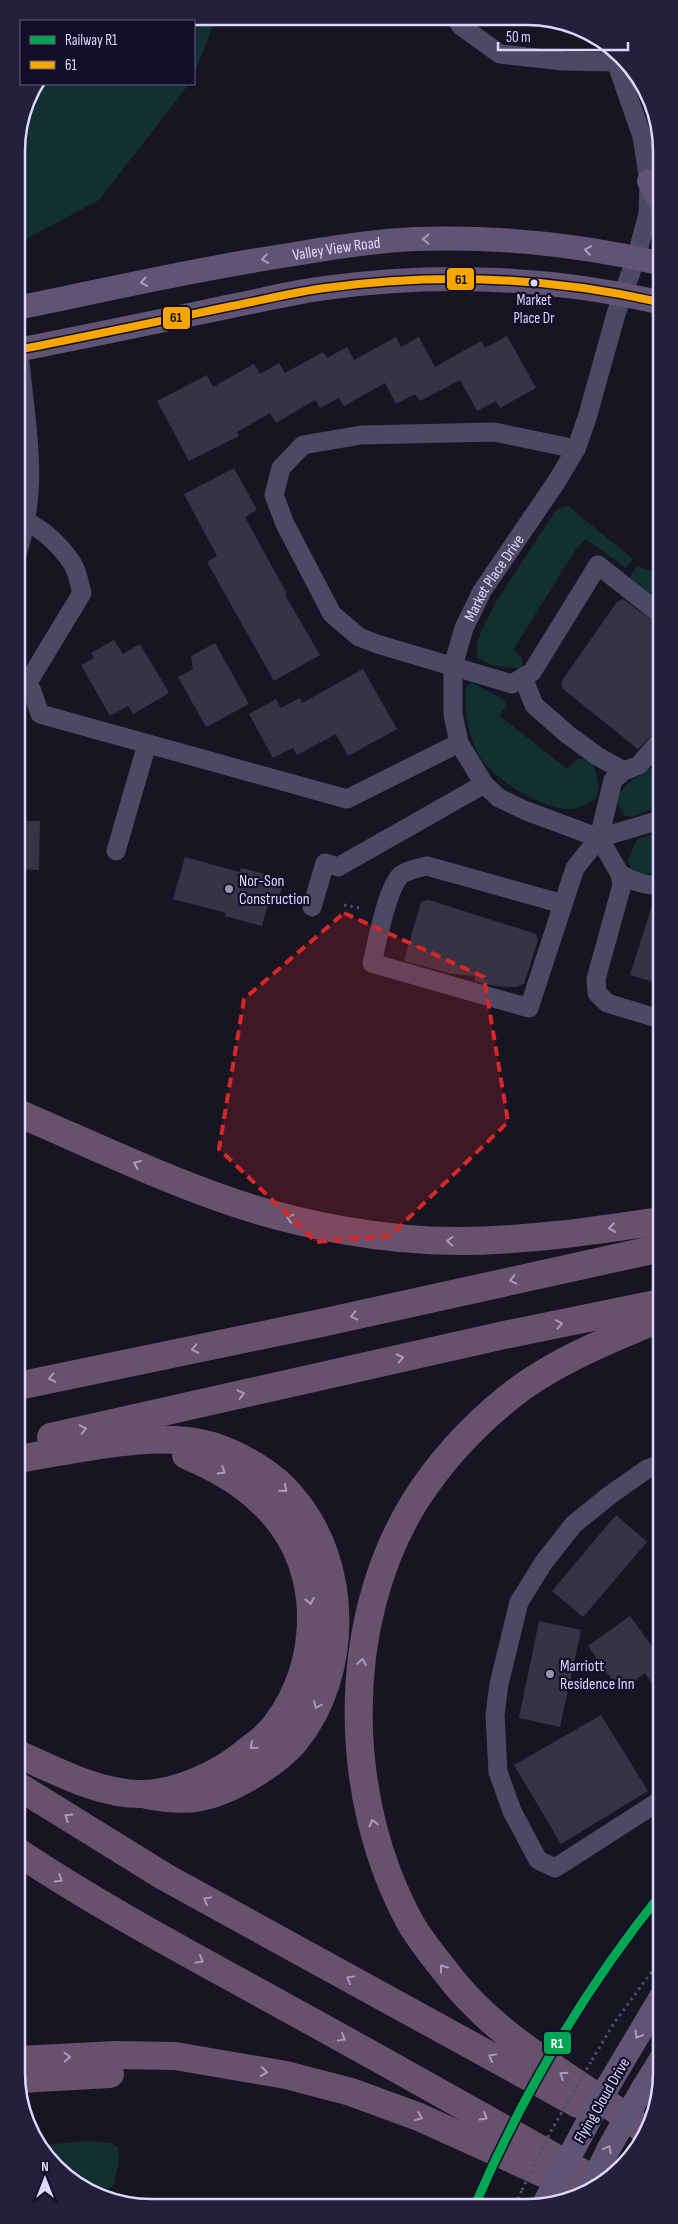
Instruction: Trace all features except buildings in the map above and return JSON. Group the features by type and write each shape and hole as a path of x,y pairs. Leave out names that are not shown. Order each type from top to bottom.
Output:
{"highway":[{"path":"25,1116 167,1177 238,1204 306,1223 374,1235 465,1241 579,1233 653,1223"},
{"path":"25,1385 321,1323 653,1250"},
{"path":"25,1442 490,1338 653,1305"},
{"path":"640,2127 546,2063 485,2016 447,1974 412,1925 388,1874 367,1798 363,1780 358,1732 358,1688 365,1640 374,1602 392,1547 414,1503 440,1465 474,1428 510,1396 554,1368 605,1342 653,1321"},
{"path":"25,1458 126,1442 179,1452 212,1466 240,1482 261,1501 282,1526 295,1549 304,1573 311,1606 307,1658 299,1682 286,1708 266,1735 230,1765 199,1780 172,1789 143,1794 89,1784 25,1757"},
{"path":"25,1790 165,1877 636,2135"},
{"path":"25,1857 139,1926 594,2179"},
{"path":"25,2060 116,2055 174,2056 286,2075 351,2092 419,2117 577,2188"},
{"path":"25,2079 228,2066"}],"main road":[{"name":"Valley View Road","path":"25,306 260,259 375,242 416,239 481,240 557,245 653,262"},
{"path":"25,345 324,288 401,280 474,279 624,294 653,301"},
{"name":"Flying Cloud Drive","path":"547,2198 582,2130 653,2010"},
{"name":"Flying Cloud Drive","path":"593,2180 608,2148 653,2072"}],"street":[{"path":"460,25 500,54 563,61 612,58"},
{"name":"Market Place Drive","path":"621,67 642,136 653,186"},
{"name":"Market Place Drive","path":"599,838 524,810 499,798 484,784 459,742 453,714 453,666 464,628 482,591 557,481 576,449 587,418 608,341 636,258 653,195"},
{"path":"25,413 31,463 30,495 25,511"},
{"path":"576,449 494,432 361,435 303,446 281,468 274,495 285,524 332,614 359,637 377,644 512,684 532,672 598,565 653,608"},
{"path":"25,522 53,540 73,564 82,593 25,678"},
{"path":"523,677 534,705 567,734 597,756 624,771"},
{"path":"25,687 32,691 40,714 347,798 459,742"},
{"path":"116,851 147,744"},
{"path":"563,904 427,866 412,870 401,876 392,887 372,963 529,1008 575,868 599,838 614,780 624,771 639,765 653,749"},
{"path":"312,907 325,864 338,867 484,784"},
{"path":"599,838 653,822"},
{"path":"599,838 620,874 622,885 596,979 597,993 607,1003 653,1017"},
{"path":"620,874 637,883 653,886"},
{"path":"653,1467 610,1495 574,1524 544,1562 519,1602 499,1684 495,1715 498,1772 512,1811 538,1860 555,1868 653,1805"}],"path":[{"path":"344,905 359,908"},
{"path":"518,2199 551,2131 592,2060 614,2023 653,1970"}],"highlighted area":[{"path":"344,913 484,977 508,1122 390,1236 316,1242 219,1149 244,999"}],"green space":[{"path":"195,25 213,25 195,72"},
{"path":"44,85 188,85 99,200 25,240 25,142 29,118"},
{"path":"568,506 633,559 626,568 586,539 576,549 513,650 522,658 522,669 491,665 478,658 477,645 481,631 497,600 557,509"},
{"path":"637,566 653,572 653,597 629,578"},
{"path":"473,683 504,700 507,706 499,715 567,769 573,762 579,759 585,760 594,766 599,786 596,798 585,805 573,809 553,807 515,789 492,771 477,752 469,729 466,713 466,688 469,684"},
{"path":"653,766 653,809 632,817 624,815 617,803 619,795 628,784"},
{"path":"653,834 653,874 642,874 631,868 628,860 637,839"},
{"path":"88,2141 111,2143 118,2147 119,2158 114,2186 105,2190 95,2186 70,2169 70,2154 54,2154 47,2145"}],"rail line":[{"name":"R1","path":"478,2199 535,2083 581,2004 653,1904"}],"transit line":[{"name":"61","path":"25,348 290,294 366,283 408,280 492,280 576,287 653,301"}],"place":[{"name":"Market Place Dr","path":"534,283"},
{"name":"Nor-Son Construction","path":"229,889"},
{"name":"Marriott Residence Inn","path":"550,1674"}]}
